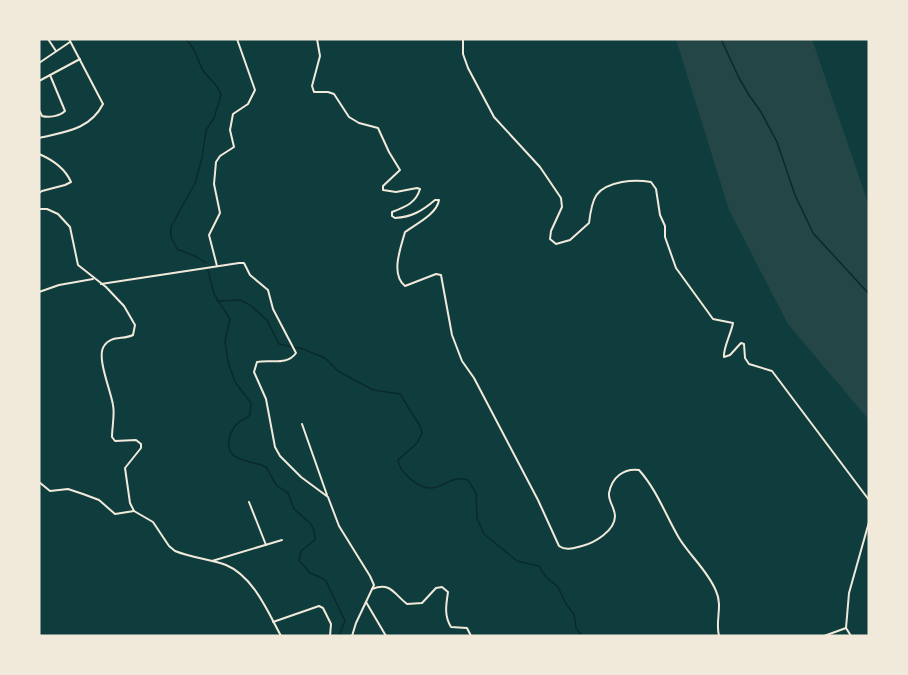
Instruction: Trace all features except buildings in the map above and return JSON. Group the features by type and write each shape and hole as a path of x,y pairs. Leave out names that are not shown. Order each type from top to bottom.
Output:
{"street":[{"path":"48,39 56,51"},
{"path":"217,266 209,235 220,213 214,184 216,162 220,156 234,147 230,130 233,114 248,104 255,90 237,39"},
{"path":"317,39 320,56 312,86 314,92 334,94 349,117 359,123 378,128 400,170 383,186 383,190 396,192 420,189 414,201 392,212 392,216 407,217 422,211 435,200 439,200 438,206 405,232 397,269 401,283 405,286 436,274 441,275 452,335 462,361 474,378 538,500 559,546 571,549 587,544 608,531 615,515 609,494 616,479 623,472 631,469 639,470 680,539 716,591 719,636"},
{"path":"463,39 463,54 468,69 494,117 540,167 561,198 562,207 550,231 550,239 556,244 570,240 589,223 591,206 597,192 608,185 638,179 651,182 656,189 660,215 665,226 665,237 676,268 713,320 733,323 731,336 723,351 724,357 730,355 741,343 744,344 745,358 749,364 772,370 869,500"},
{"path":"39,63 70,40 103,104 83,126 73,131 39,138"},
{"path":"39,81 80,59"},
{"path":"39,110 42,116 47,117 62,114 65,111 50,75"},
{"path":"39,154 67,173 71,182 39,193"},
{"path":"39,209 47,209 58,214 70,227 78,265 124,306 135,325 133,335 127,338 115,338 105,345 100,354 114,407 112,437 115,441 136,440 141,444 141,448 125,468 130,503 134,511 153,522 169,546 176,551 227,566 240,574 252,587 280,636"},
{"path":"101,284 244,263 250,274 268,290 273,309 296,353 292,358 286,360 262,361 257,362 255,366 254,372 266,399 275,447 280,456 301,477 328,497"},
{"path":"39,292 59,285 93,279"},
{"path":"302,424 339,526 374,585 352,636"},
{"path":"39,482 50,491 68,489 99,500 115,514 134,511"},
{"path":"249,502 266,545"},
{"path":"851,636 846,628 849,593 869,522"},
{"path":"209,561 282,540"},
{"path":"372,589 381,585 387,586 408,604 422,603 436,588 444,588 448,592 446,611 448,622 451,627 467,628 471,636"},
{"path":"366,601 386,636"},
{"path":"273,622 319,606 323,608 331,624 330,636"},
{"path":"824,636 846,628"}],"shaded area":[{"path":"676,39 812,39 869,206 869,420 788,324 729,210"}],"waterway":[{"path":"185,39 194,50 204,72 216,85 221,95 214,118 206,130 195,183 171,227 171,237 177,249 206,263"},
{"path":"721,39 739,78 777,142 795,195 813,233 869,294"},
{"path":"208,270 214,294 230,319 225,341 228,362 235,382 251,403 250,415 238,422 231,432 229,437 231,453 235,457 266,467 277,486 288,493 294,509 311,524 315,540 301,551 299,560 310,573 326,581 345,621 339,636"},
{"path":"217,301 240,300 250,305 267,320 279,344 303,349 325,358 338,371 373,390 400,394 422,433 417,443 398,460 402,469 414,482 430,488 456,479 468,480 476,493 477,518 484,534 517,561 539,566 546,577 558,587 574,614 576,628 582,636"}]}
